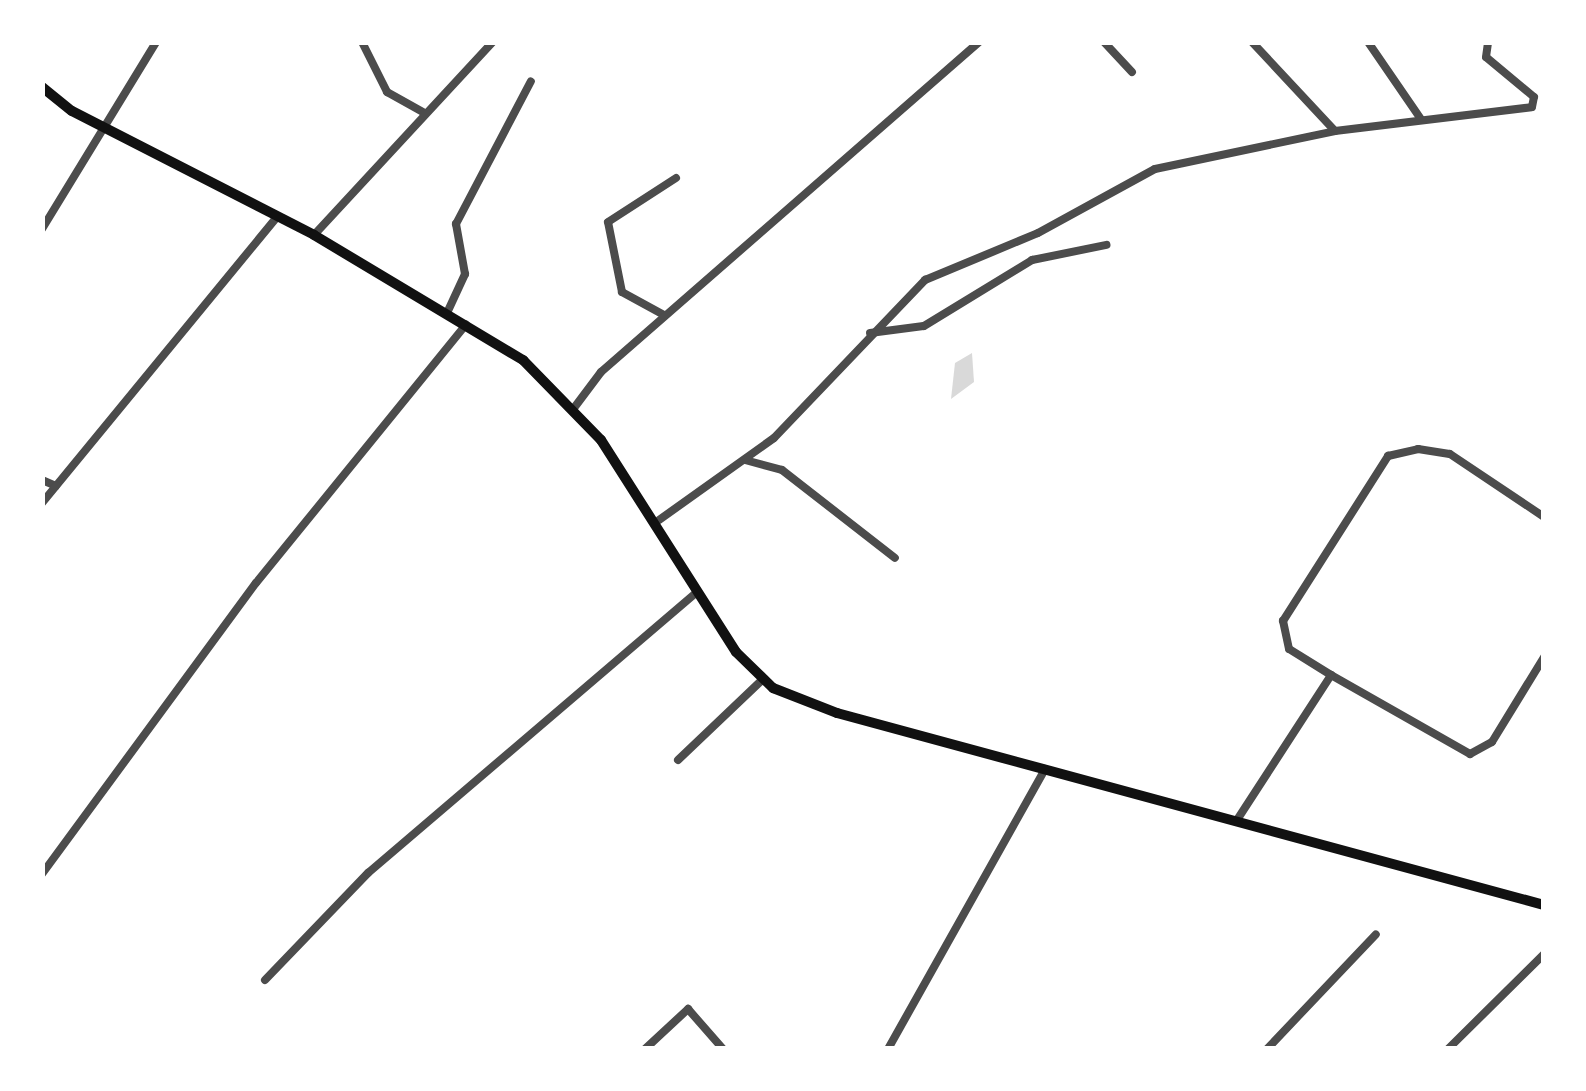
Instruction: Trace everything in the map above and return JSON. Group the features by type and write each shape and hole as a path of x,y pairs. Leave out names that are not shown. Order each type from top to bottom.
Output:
{"main road":[{"path":"42,87 101,127 314,235 523,360 574,408 659,520 698,591 762,680 836,713 1544,905"}],"street":[{"path":"42,229 156,42"},
{"path":"362,42 387,92 423,112"},
{"path":"314,235 423,112 493,42"},
{"path":"574,408 601,372 664,315 979,42"},
{"path":"1104,42 1132,72"},
{"path":"1252,42 1335,131"},
{"path":"1368,42 1421,119"},
{"path":"659,520 774,438 868,333 925,280 1038,233 1155,169 1335,131 1532,107 1534,98 1486,57 1487,42"},
{"path":"447,313 465,274 456,224 532,82"},
{"path":"664,315 622,292 608,222 676,178"},
{"path":"42,503 277,217"},
{"path":"868,333 924,326 1032,260 1106,245"},
{"path":"42,874 256,583 466,324"},
{"path":"1544,517 1450,454 1388,456 1283,622 1289,649 1470,754 1492,742 1544,657"},
{"path":"744,460 782,470 895,558"},
{"path":"42,480 56,486"},
{"path":"266,980 368,873 698,591"},
{"path":"1237,820 1331,674"},
{"path":"678,760 762,680"},
{"path":"888,1049 1045,769"},
{"path":"1267,1049 1376,934"},
{"path":"1453,1048 1544,954"},
{"path":"646,1049 688,1009 723,1049"}],"shaded area":[{"path":"972,353 974,382 951,399 955,363"}]}
